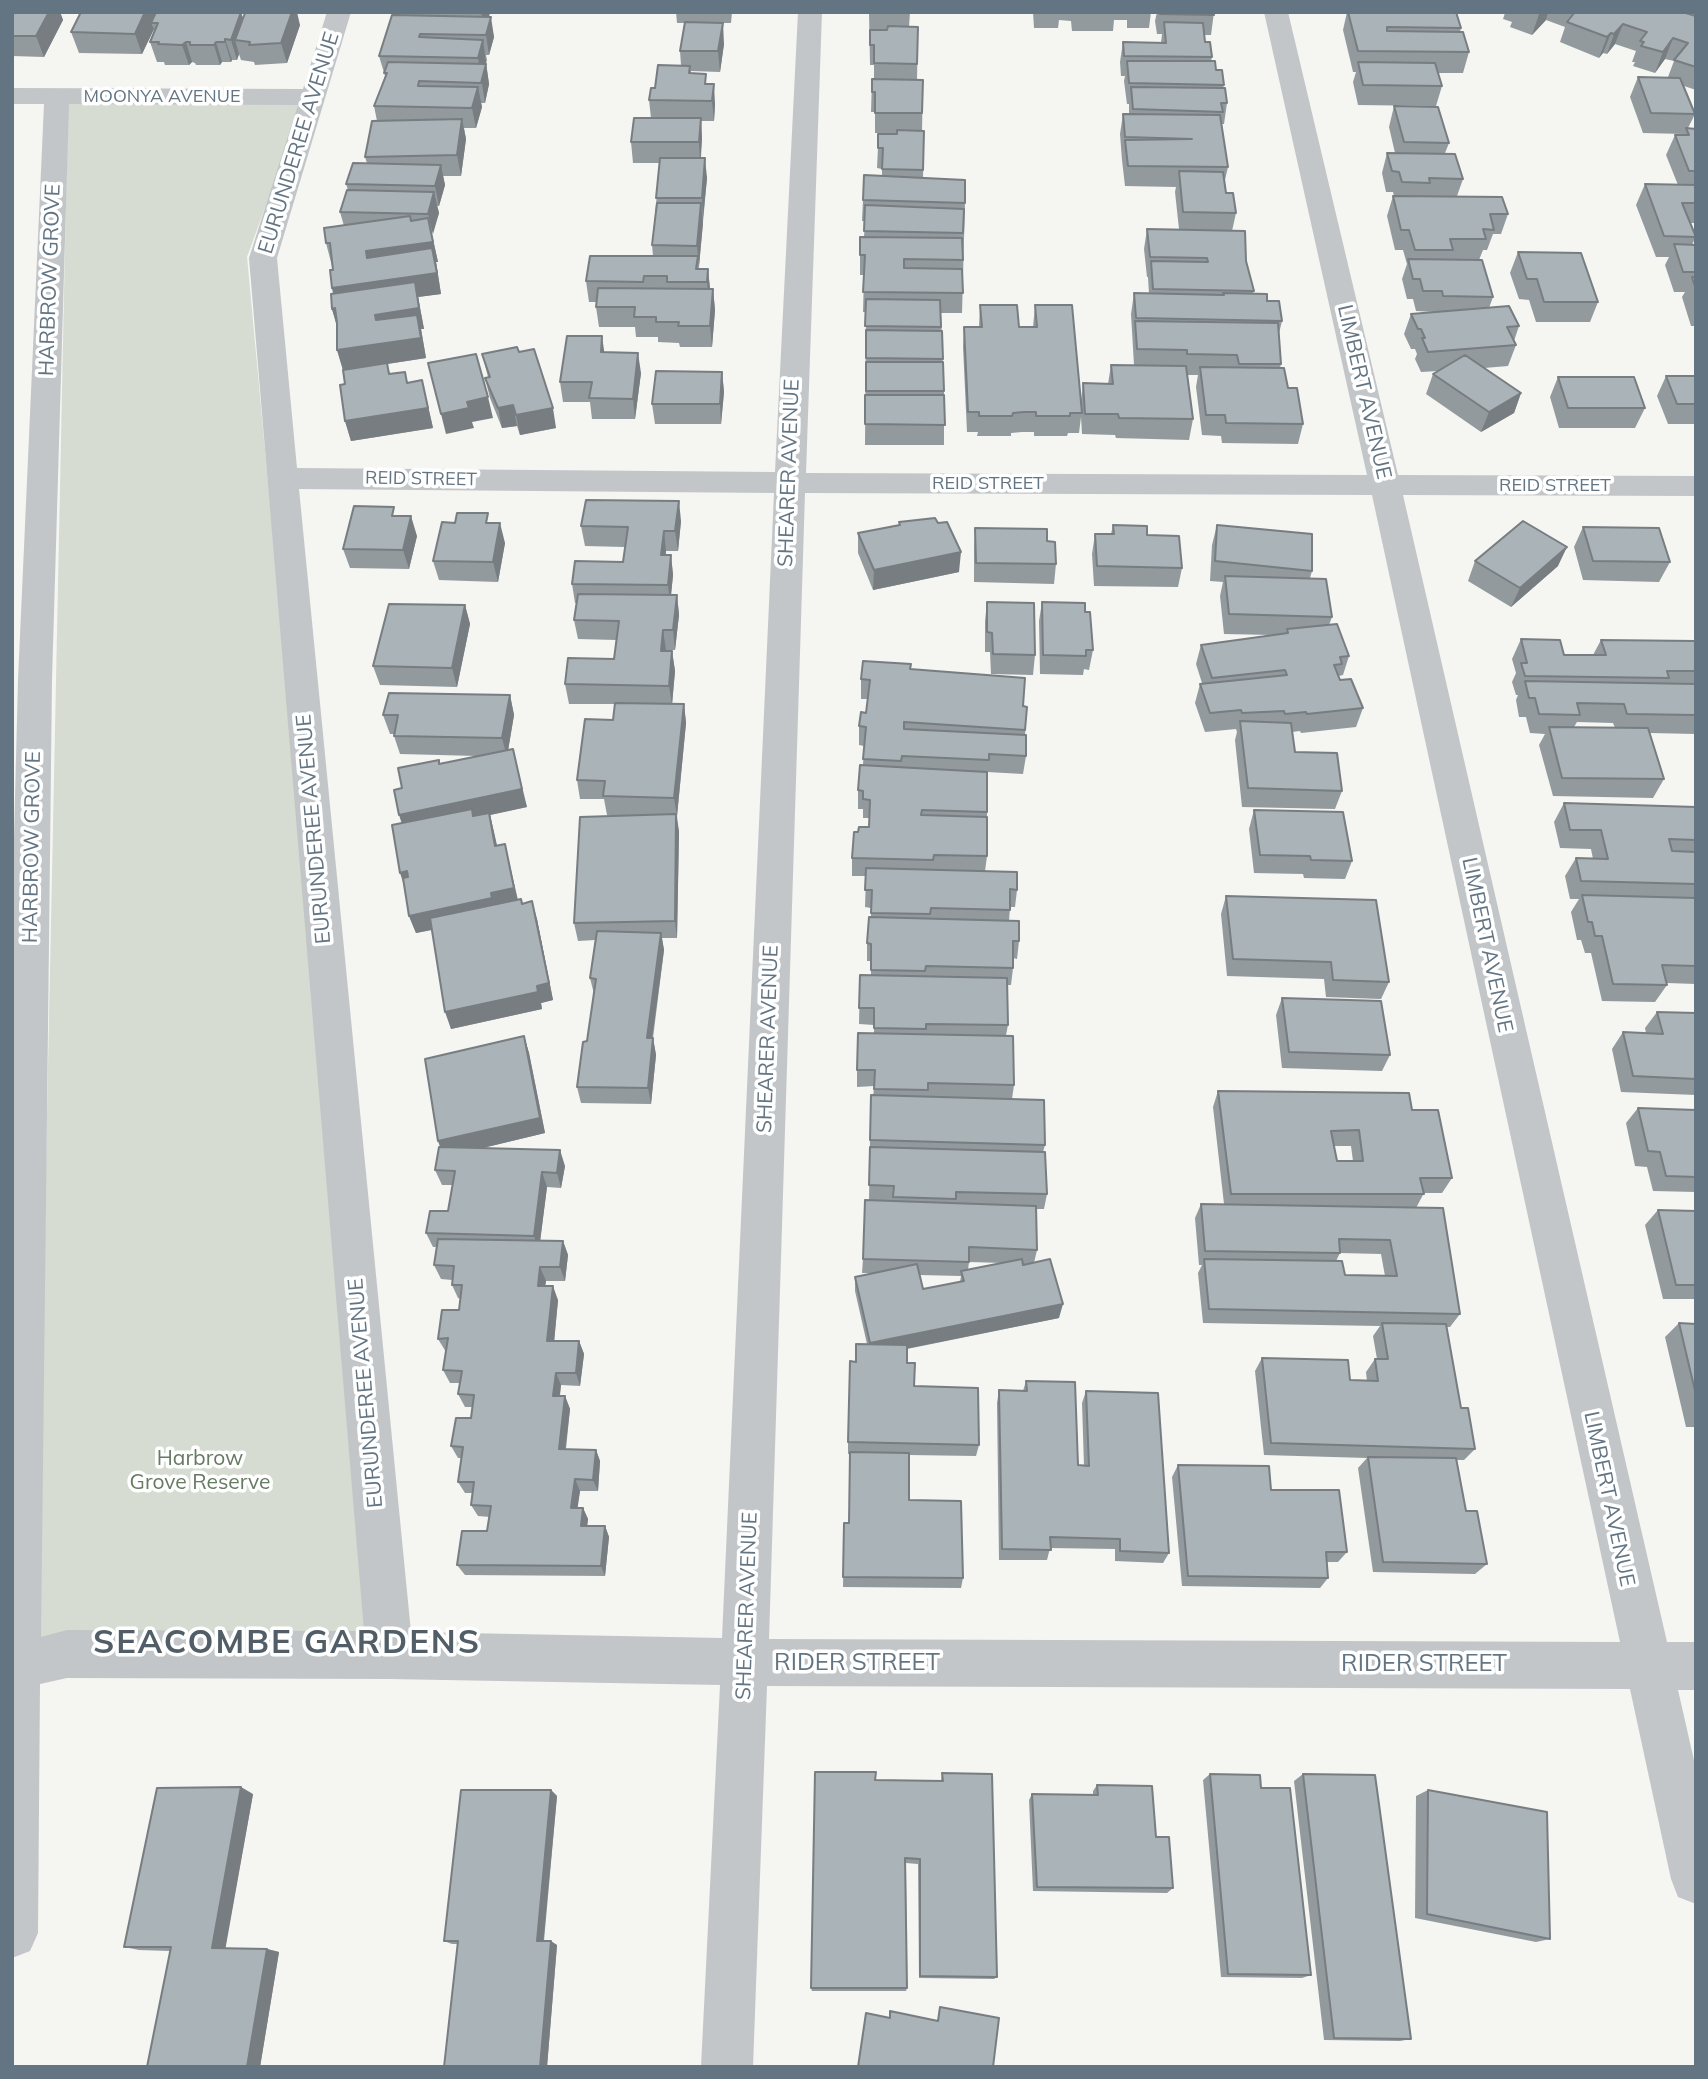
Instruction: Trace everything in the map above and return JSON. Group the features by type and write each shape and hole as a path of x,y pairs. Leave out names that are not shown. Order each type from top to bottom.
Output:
{"street":[{"name":"EURUNDEREE AVENUE","path":"338,12 263,258 390,1655"},
{"name":"SHEARER AVENUE","path":"727,2067 746,1662 788,483 810,12"},
{"name":"LIMBERT AVENUE","path":"1276,12 1385,486 1646,1666 1696,1879"},
{"name":"MOONYA AVENUE","path":"12,96 312,96"},
{"name":"HARBROW GROVE","path":"12,1933 24,681 57,97"},
{"name":"REID STREET","path":"281,478 788,483 1696,486"},
{"name":"RIDER STREET","path":"16,1667 67,1654 390,1655 746,1662 1696,1666"}],"green space":[{"name":"Harbrow Grove Reserve","path":"68,101 304,101 247,257 376,1639 36,1647"}],"building":[{"path":"12,12 49,12 36,36 12,36"},
{"path":"81,12 145,12 135,34 71,32"},
{"path":"156,12 241,12 231,40 225,39 225,42 216,42 214,45 190,45 190,42 186,42 182,45 150,42 158,23 151,23"},
{"path":"292,12 281,43 249,45 250,42 235,40 245,13"},
{"path":"1214,12 1214,15 1160,14"},
{"path":"1348,12 1456,12 1461,28 1387,27 1387,31 1463,32 1469,52 1358,51"},
{"path":"1575,12 1682,12 1696,16 1696,67 1674,60 1688,43 1673,38 1663,52 1641,46 1644,42 1640,41 1647,32 1623,24 1607,37 1567,22"},
{"path":"392,15 491,17 486,35 420,34 419,37 483,40 478,58 379,56"},
{"path":"685,22 723,23 718,51 680,51"},
{"path":"1164,22 1203,23 1205,42 1210,42 1212,57 1124,56 1123,42 1166,43"},
{"path":"888,26 918,27 917,64 874,63 874,45 870,45 870,30 887,30"},
{"path":"1127,61 1215,61 1216,70 1222,70 1224,85 1129,83"},
{"path":"388,62 486,64 481,83 419,81 418,86 478,87 472,108 374,106 387,73 384,73"},
{"path":"1358,62 1435,63 1442,86 1363,85"},
{"path":"658,65 690,66 689,73 706,74 705,84 714,84 712,101 649,100 651,88 655,88"},
{"path":"1638,77 1680,78 1695,114 1651,113"},
{"path":"872,79 923,80 922,113 875,113"},
{"path":"1131,87 1225,88 1227,103 1221,103 1223,112 1133,109"},
{"path":"1394,106 1438,107 1449,143 1404,142"},
{"path":"1123,114 1220,115 1228,167 1128,166 1125,140 1192,139 1125,137"},
{"path":"634,118 701,118 699,142 631,142"},
{"path":"462,119 457,155 365,157 372,121"},
{"path":"1686,128 1696,129 1696,171 1689,171 1675,135 1689,135"},
{"path":"897,130 924,131 923,170 882,169 883,148 878,148 878,134 897,134"},
{"path":"1387,153 1455,154 1463,179 1429,178 1430,183 1402,182 1399,172 1392,171"},
{"path":"660,158 705,158 702,198 656,198"},
{"path":"353,163 441,165 435,186 346,184"},
{"path":"1179,171 1223,172 1226,193 1233,193 1236,213 1183,212"},
{"path":"864,175 965,180 965,203 863,200"},
{"path":"1645,184 1696,185 1696,203 1682,203 1696,237 1664,236"},
{"path":"347,190 434,192 428,214 340,212"},
{"path":"1393,196 1502,197 1508,214 1490,214 1494,230 1483,229 1486,239 1450,239 1453,250 1415,250 1409,230 1401,230"},
{"path":"657,203 701,203 697,246 652,245"},
{"path":"865,205 964,209 963,233 864,231"},
{"path":"410,216 411,221 428,218 433,242 366,251 367,258 432,248 437,273 332,288 330,243 326,243 324,228"},
{"path":"1147,229 1245,231 1246,261 1254,291 1153,289 1151,261 1208,262 1207,258 1150,257"},
{"path":"860,237 962,238 963,260 904,259 904,268 962,269 963,293 863,292 865,255 860,255"},
{"path":"1674,244 1696,245 1696,272 1683,272"},
{"path":"1518,252 1581,253 1598,302 1544,302 1537,279 1527,279"},
{"path":"590,256 698,256 696,269 708,269 707,282 667,282 667,276 644,276 643,282 586,281"},
{"path":"1408,259 1482,260 1493,297 1443,296 1442,291 1423,291 1420,279 1413,279"},
{"path":"415,282 419,308 375,315 376,320 417,315 421,338 337,350 337,323 331,294"},
{"path":"598,288 713,289 710,326 678,326 679,322 656,322 656,317 634,317 635,307 596,307"},
{"path":"1134,293 1267,294 1267,301 1279,301 1282,321 1136,318"},
{"path":"866,299 940,300 941,327 865,326"},
{"path":"980,305 1017,305 1019,327 1037,327 1035,305 1072,305 1082,413 1070,413 1070,416 1036,416 1036,412 1024,412 1013,413 1012,416 979,416 979,412 968,412 964,327 982,327"},
{"path":"1509,306 1519,326 1507,327 1516,345 1428,352 1421,329 1418,329 1411,314"},
{"path":"1135,321 1278,323 1281,364 1239,364 1237,355 1137,349"},
{"path":"866,330 942,331 943,359 866,358"},
{"path":"567,336 602,336 601,352 638,353 633,399 589,398 592,382 560,382"},
{"path":"517,347 519,352 534,349 553,408 516,415 513,405 498,408 485,378 490,377 482,354"},
{"path":"476,354 488,397 467,402 469,408 441,414 428,363"},
{"path":"1465,355 1521,393 1489,412 1433,374"},
{"path":"866,362 943,362 944,391 866,391"},
{"path":"387,363 389,374 405,372 407,383 422,380 428,408 345,421 340,385 345,384 343,370"},
{"path":"1111,365 1186,366 1193,419 1119,418 1118,414 1085,414 1083,383 1113,384"},
{"path":"1200,367 1284,368 1288,388 1297,388 1303,424 1226,423 1225,415 1206,415"},
{"path":"656,371 722,372 720,404 652,404"},
{"path":"1666,376 1696,376 1696,404 1677,404"},
{"path":"1558,377 1634,377 1645,408 1568,408"},
{"path":"865,395 944,395 945,425 865,424"},
{"path":"586,500 679,501 675,531 664,531 661,555 671,555 668,585 572,584 575,561 623,562 628,527 581,526"},
{"path":"354,506 394,507 392,516 411,516 403,550 343,549"},
{"path":"457,513 488,513 486,523 500,523 493,562 433,561 442,522 455,523"},
{"path":"935,518 938,523 947,522 961,552 874,570 858,533 900,525 899,522"},
{"path":"1523,521 1567,547 1520,588 1475,561"},
{"path":"1113,525 1147,526 1147,535 1179,536 1182,568 1097,566 1095,534 1114,534"},
{"path":"1217,525 1312,534 1312,571 1215,561"},
{"path":"1583,527 1659,528 1670,562 1593,561"},
{"path":"975,528 1047,529 1047,541 1055,542 1056,564 976,563"},
{"path":"1225,576 1326,579 1332,617 1229,614"},
{"path":"578,594 677,595 673,630 663,630 661,651 672,651 669,686 565,684 568,658 614,659 619,621 574,620"},
{"path":"987,602 1034,603 1035,655 993,654 992,633 987,632"},
{"path":"1042,602 1085,603 1085,612 1090,612 1093,650 1086,650 1086,656 1043,655"},
{"path":"389,604 465,605 452,668 373,666"},
{"path":"1337,624 1349,656 1340,657 1342,664 1334,665 1340,680 1351,679 1363,708 1307,714 1285,714 1284,711 1242,713 1241,710 1210,713 1200,684 1287,675 1285,670 1212,678 1201,645 1288,633 1287,629"},
{"path":"1521,639 1560,640 1564,655 1606,655 1601,640 1695,641 1696,671 1667,671 1669,678 1525,676 1521,663 1527,663"},
{"path":"863,661 911,664 910,669 1025,678 1025,730 904,722 904,729 1026,735 1026,756 989,754 989,760 902,756 901,761 863,759 866,727 859,726 861,712 866,713 870,680 861,679"},
{"path":"1525,681 1696,684 1696,715 1627,714 1624,704 1577,703 1580,715 1539,714 1535,698 1529,698"},
{"path":"389,693 510,695 502,738 394,736 398,715 383,715"},
{"path":"615,703 684,704 674,798 603,796 605,781 577,780 585,719 613,720"},
{"path":"1240,721 1291,723 1295,752 1337,753 1342,791 1248,788"},
{"path":"1549,727 1648,728 1664,779 1562,778"},
{"path":"513,749 522,789 399,815 394,790 402,788 398,768 439,760 439,764"},
{"path":"860,765 987,772 987,812 922,810 921,815 987,817 987,856 934,855 933,860 852,858 854,832 858,832 859,827 869,827 870,800 863,799 863,791 858,790"},
{"path":"1564,803 1696,807 1696,840 1669,839 1672,851 1696,852 1696,884 1581,881 1576,858 1608,859 1601,830 1570,830"},
{"path":"472,809 473,816 489,813 495,846 505,844 514,888 491,893 492,898 409,916 403,878 408,877 407,871 400,873 392,825"},
{"path":"1254,810 1343,812 1352,861 1311,860 1310,856 1260,855"},
{"path":"676,814 675,921 574,923 580,817"},
{"path":"866,868 1017,872 1017,890 1010,889 1010,910 931,908 930,914 871,913 872,890 865,890"},
{"path":"1582,895 1696,898 1696,966 1662,965 1667,985 1613,984 1602,936 1595,936 1592,922 1588,922"},
{"path":"1226,896 1376,900 1389,982 1333,980 1331,962 1233,959"},
{"path":"521,899 522,904 532,901 549,983 537,986 538,992 445,1012 430,918"},
{"path":"869,917 1019,921 1019,941 1013,941 1013,968 926,966 925,971 871,970 871,944 867,943"},
{"path":"597,931 661,933 647,1038 653,1038 648,1088 577,1087 596,979 590,978"},
{"path":"860,975 1007,978 1008,1025 926,1024 926,1029 874,1028 874,1008 859,1008"},
{"path":"1282,998 1381,1001 1390,1055 1289,1052"},
{"path":"1657,1012 1696,1013 1696,1079 1633,1076 1623,1032 1663,1034"},
{"path":"858,1033 1013,1036 1014,1085 928,1083 928,1090 874,1089 875,1070 857,1070"},
{"path":"524,1036 540,1118 438,1141 425,1059"},
{"path":"1218,1091 1409,1093 1412,1110 1438,1110 1452,1178 1420,1178 1424,1194 1231,1194","holes":["1359,1130 1363,1161 1337,1161 1331,1131"]},
{"path":"871,1095 1044,1100 1045,1145 870,1140"},
{"path":"1638,1108 1696,1110 1696,1177 1666,1176 1660,1152 1648,1151"},
{"path":"439,1147 560,1150 557,1173 542,1172 534,1236 426,1233 430,1211 448,1211 455,1171 435,1170"},
{"path":"870,1147 1045,1152 1047,1194 956,1192 956,1199 893,1197 894,1186 869,1185"},
{"path":"865,1200 1036,1206 1037,1250 969,1247 969,1262 863,1259"},
{"path":"1201,1204 1443,1208 1460,1314 1209,1309 1204,1259 1342,1261 1345,1275 1397,1276 1390,1240 1339,1239 1340,1253 1205,1251"},
{"path":"1658,1210 1696,1211 1696,1285 1676,1285"},
{"path":"438,1239 563,1241 560,1267 540,1267 538,1286 553,1286 547,1341 579,1341 576,1373 556,1373 553,1396 565,1396 559,1449 596,1450 593,1480 575,1479 571,1508 583,1508 581,1526 605,1526 601,1566 457,1565 462,1531 487,1531 491,1506 471,1505 474,1482 458,1482 463,1447 451,1446 456,1418 471,1418 474,1395 458,1394 462,1371 443,1370 448,1338 438,1339 442,1310 459,1310 462,1285 452,1285 454,1266 434,1265"},
{"path":"1022,1259 1023,1265 1050,1259 1063,1304 870,1343 855,1277 917,1264 923,1289 964,1281 961,1271"},
{"path":"1382,1323 1446,1324 1461,1408 1468,1408 1475,1449 1271,1443 1262,1358 1348,1360 1350,1380 1378,1381 1375,1359 1388,1359"},
{"path":"1679,1323 1696,1324 1696,1395"},
{"path":"856,1344 907,1345 907,1363 915,1363 914,1386 978,1388 979,1445 848,1442 850,1361 856,1362"},
{"path":"1026,1381 1075,1382 1078,1465 1089,1466 1086,1391 1158,1393 1169,1553 1120,1551 1120,1539 1050,1537 1051,1550 1002,1549 999,1390 1027,1391"},
{"path":"850,1452 909,1453 909,1500 961,1501 963,1578 843,1577 844,1523 849,1523"},
{"path":"1368,1457 1456,1458 1466,1511 1477,1511 1487,1564 1383,1562"},
{"path":"1178,1465 1269,1466 1271,1490 1339,1490 1347,1552 1326,1552 1328,1578 1188,1576"},
{"path":"815,1772 876,1772 875,1780 943,1781 942,1773 992,1774 997,1977 920,1976 920,1859 905,1858 907,1988 811,1988"},
{"path":"1210,1774 1260,1775 1261,1788 1290,1788 1311,1975 1228,1974"},
{"path":"1303,1774 1375,1775 1411,2039 1334,2038"},
{"path":"1097,1785 1152,1786 1156,1837 1169,1837 1173,1888 1037,1887 1032,1794 1098,1795"},
{"path":"241,1787 212,1948 267,1949 247,2067 147,2067 171,1947 124,1947 157,1788"},
{"path":"461,1790 551,1790 537,1941 551,1941 540,2067 444,2067 458,1941 444,1941"},
{"path":"1428,1790 1547,1812 1550,1939 1427,1914"},
{"path":"940,2007 999,2018 993,2067 858,2067 866,2013 890,2018 890,2011 938,2021"}],"district":[{"name":"SEACOMBE GARDENS","path":"287,1643"}]}
